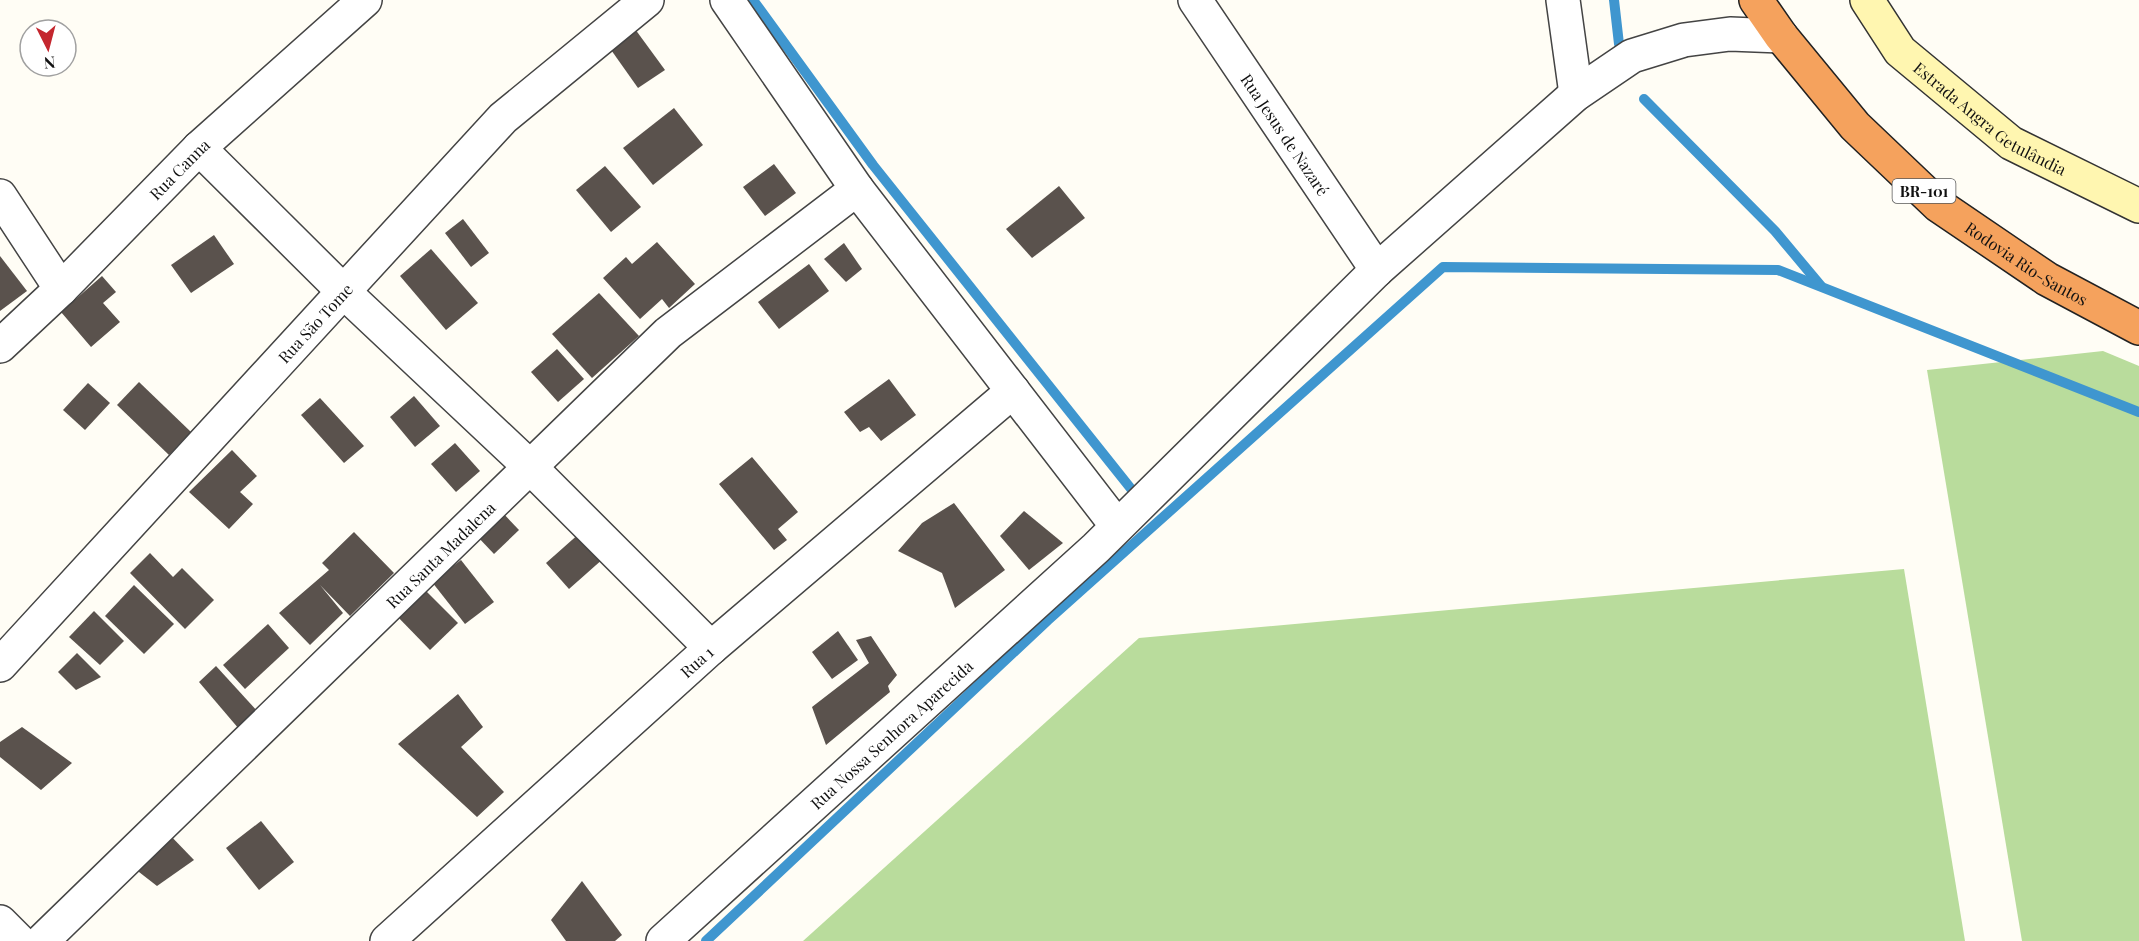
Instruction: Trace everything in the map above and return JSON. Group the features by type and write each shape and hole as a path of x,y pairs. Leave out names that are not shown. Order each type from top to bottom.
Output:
{"highway":[{"name":"Rodovia Rio-Santos","path":"1756,0 1781,36 1855,126 1938,205 2047,279 2139,328"}],"street":[{"name":"Rua Canna","path":"0,346 61,289 199,148 365,0"},
{"name":"Rua São Tome","path":"0,665 503,118 647,0"},
{"path":"726,0 857,189 1117,525"},
{"name":"Rua Jesus de Nazaré","path":"1195,0 1377,270"},
{"path":"1563,0 1576,94"},
{"name":"Estrada Angra Getulândia","path":"1867,0 1900,51 2011,143 2139,206"},
{"name":"Rua Nossa Senhora Aparecida","path":"663,941 1096,548 1377,270 1576,94 1632,56 1684,40 1730,34 1781,36"},
{"path":"199,148 344,292 529,466 711,648"},
{"name":"Rua Santa Madalena","path":"42,941 668,333 857,189"},
{"path":"0,196 61,289"},
{"name":"Rua 1","path":"387,941 711,648 1013,391"},
{"path":"0,922 19,941"}],"green space":[{"path":"2103,351 2139,366 2139,941 2022,941 1927,370"},
{"path":"1904,569 1965,941 803,941 1139,638"}],"building":[{"path":"635,29 665,70 638,88 609,47"},
{"path":"674,108 703,145 653,185 623,148"},
{"path":"774,164 796,193 765,216 743,187"},
{"path":"605,166 641,207 611,232 576,190"},
{"path":"1059,186 1085,218 1032,258 1006,229"},
{"path":"463,219 489,253 471,267 445,233"},
{"path":"214,235 234,264 191,293 171,265"},
{"path":"657,242 695,284 669,308 662,299 640,319 603,278 626,257 632,264"},
{"path":"844,243 862,269 846,282 824,259"},
{"path":"431,249 478,303 446,330 400,276"},
{"path":"0,256 27,291 0,311"},
{"path":"809,264 829,291 779,329 758,302"},
{"path":"102,276 116,292 103,303 120,322 91,347 61,312"},
{"path":"599,293 639,336 592,378 552,334"},
{"path":"557,349 584,379 558,402 531,372"},
{"path":"889,379 916,415 881,441 869,427 860,432 844,412"},
{"path":"139,382 191,432 169,455 117,405"},
{"path":"88,383 110,403 85,430 63,410"},
{"path":"414,396 440,426 415,447 390,417"},
{"path":"320,398 364,446 344,463 301,415"},
{"path":"455,443 480,471 456,492 431,464"},
{"path":"232,450 257,476 240,492 253,504 229,529 189,492"},
{"path":"752,457 798,512 778,529 787,540 774,550 719,484"},
{"path":"954,503 1005,570 955,608 942,573 898,551 922,523"},
{"path":"501,511 519,530 494,554 476,535"},
{"path":"1024,511 1063,543 1029,570 1000,536"},
{"path":"354,532 394,573 350,616 320,585 343,613 310,645 279,613 329,570 322,563"},
{"path":"581,532 604,558 569,589 546,563"},
{"path":"150,553 173,577 182,568 214,600 185,629 130,573"},
{"path":"461,560 494,602 465,624 432,582"},
{"path":"134,585 174,624 144,654 105,616"},
{"path":"421,586 458,623 430,650 393,612"},
{"path":"94,611 124,641 100,665 69,637"},
{"path":"268,624 289,648 245,689 223,665"},
{"path":"838,631 858,660 832,679 812,652"},
{"path":"871,636 897,675 888,686 890,692 826,745 812,707 869,663 856,640"},
{"path":"77,653 101,677 76,690 58,672"},
{"path":"216,666 260,714 239,729 199,682"},
{"path":"458,694 483,727 461,747 504,792 477,817 398,744"},
{"path":"22,727 72,763 41,790 0,757 0,742"},
{"path":"261,821 294,862 259,890 226,848"},
{"path":"166,831 194,860 157,886 130,865"},
{"path":"582,881 622,935 615,941 566,941 551,920"}],"waterway":[{"path":"753,0 873,165 1136,495"},
{"path":"1614,0 1619,44"},
{"path":"1644,99 1775,231 1821,286"},
{"path":"706,941 1048,620 1443,267 1778,270 2139,412"}]}
